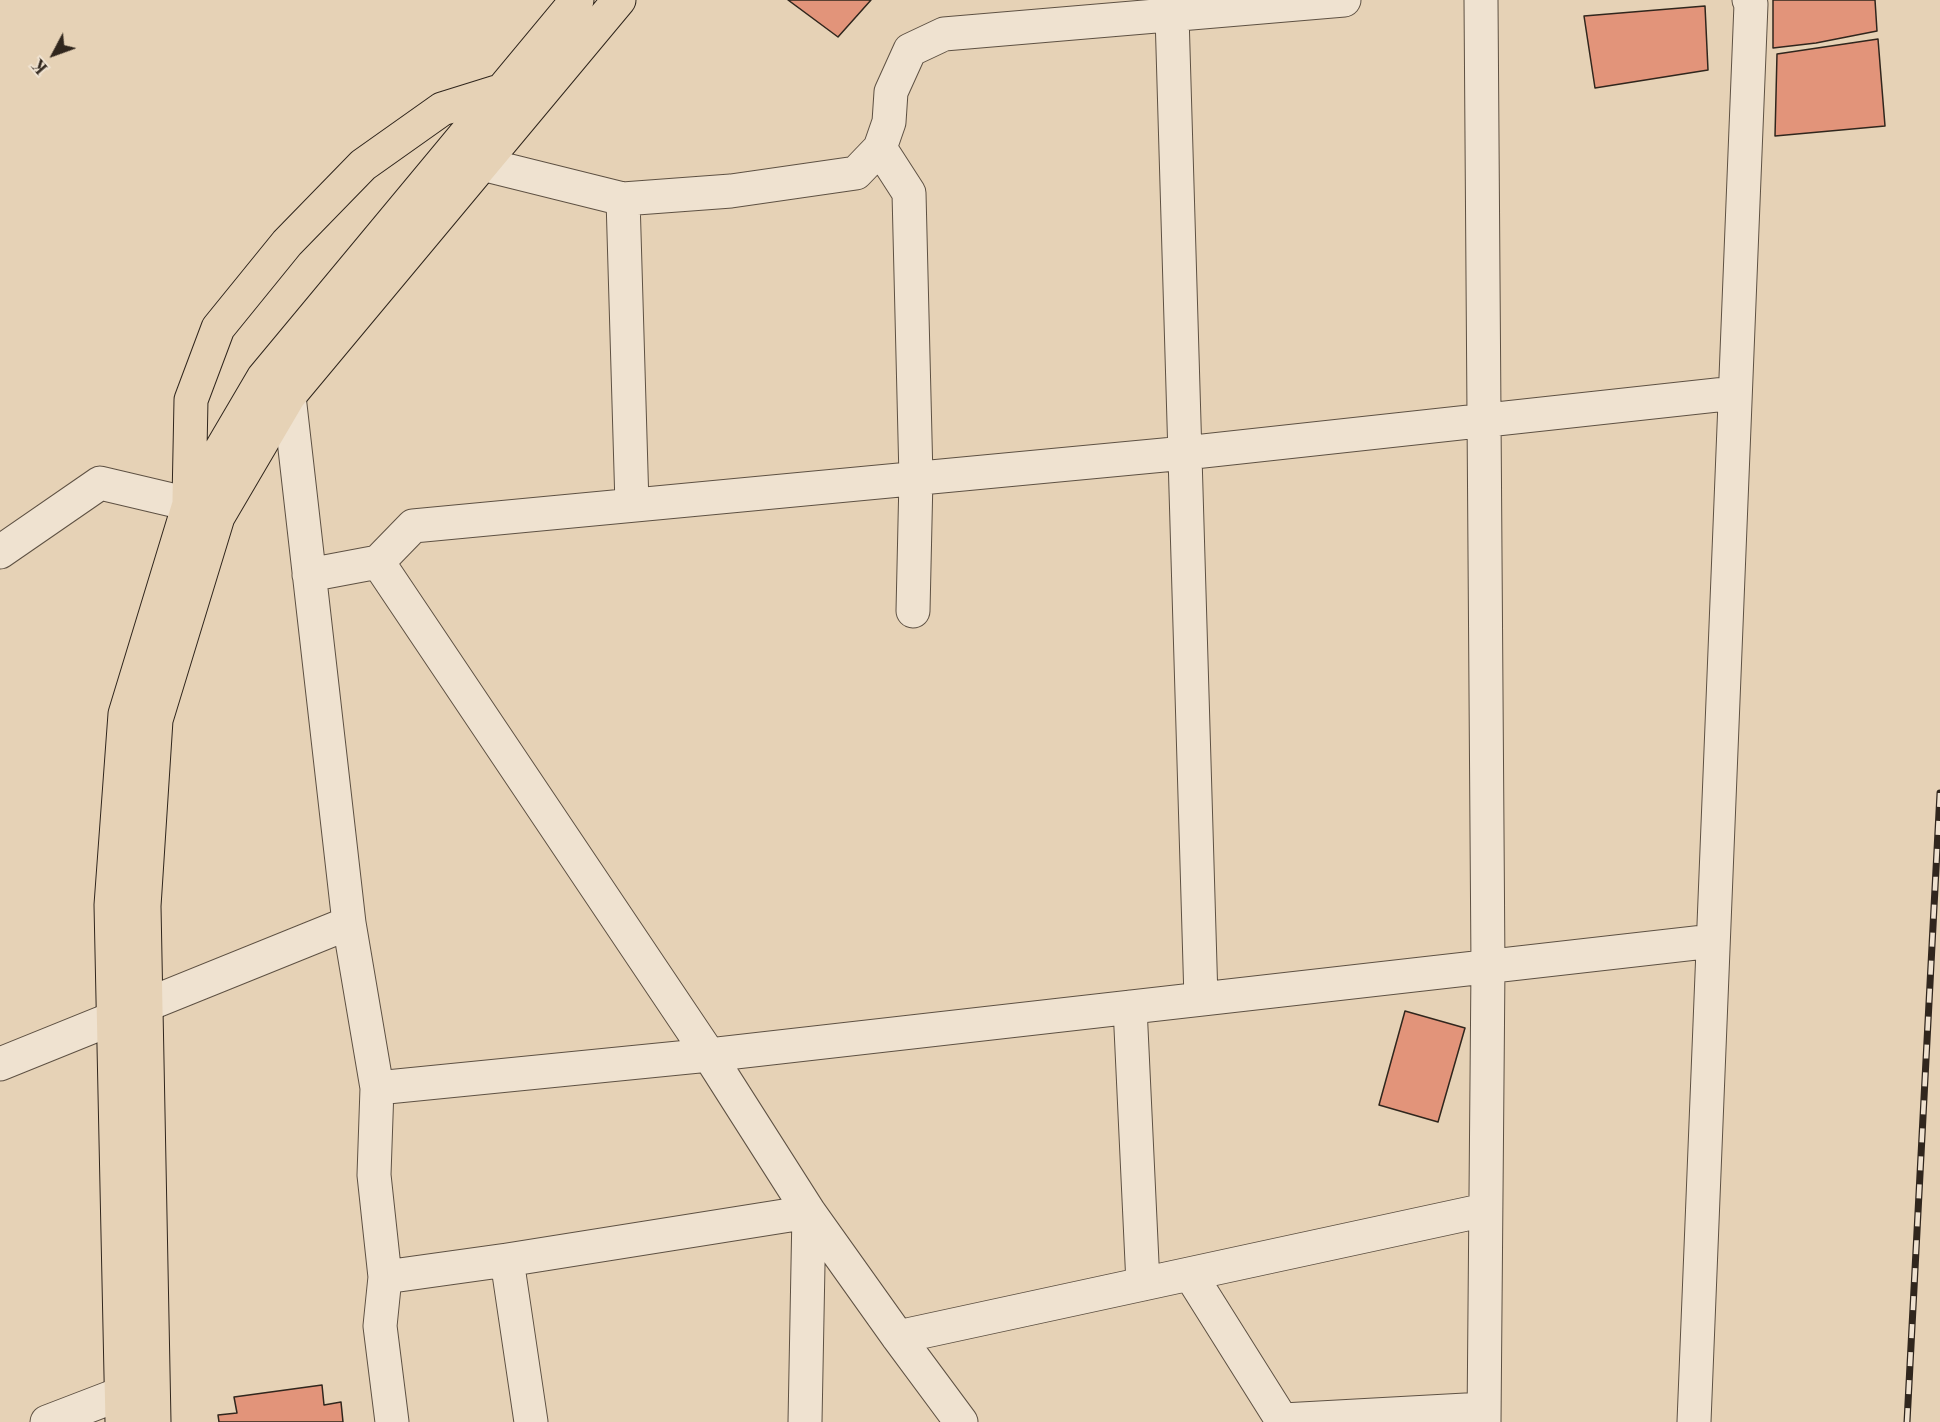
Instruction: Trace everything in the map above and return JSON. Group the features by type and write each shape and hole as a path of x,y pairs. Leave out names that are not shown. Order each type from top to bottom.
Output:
{"main road":[{"path":"122,1408 111,905 124,714 189,504 263,378 577,0"},
{"path":"154,1422 144,906 156,720 218,518 289,396 619,0"},
{"path":"189,504 191,400 218,328 287,243 363,165 442,109 503,90"}],"street":[{"path":"446,158 482,164 623,199 731,191 856,173 880,148 889,122 891,92 910,50 945,34 1344,0"},
{"path":"1190,1274 1283,1421 1484,1416 1488,966 1481,0"},
{"path":"1694,1422 1751,4 1749,0"},
{"path":"1172,15 1201,999"},
{"path":"880,148 909,193 916,478 913,610"},
{"path":"623,199 632,505"},
{"path":"263,378 289,396 349,923 377,1088 375,1175 385,1277 380,1326 392,1422"},
{"path":"309,575 378,562 413,526 1185,453 1735,393"},
{"path":"0,552 100,483 189,504"},
{"path":"378,562 709,1055 809,1212 961,1422"},
{"path":"0,1064 349,923"},
{"path":"377,1088 709,1055 1713,940"},
{"path":"1130,1007 1143,1284"},
{"path":"898,1337 1485,1210"},
{"path":"385,1277 809,1212"},
{"path":"805,1422 809,1212"},
{"path":"507,1260 531,1422"},
{"path":"47,1422 122,1408 153,1381"}],"building":[{"path":"788,0 871,0 838,37"},
{"path":"1773,0 1875,0 1877,31 1816,43 1773,48"},
{"path":"1705,6 1708,70 1595,88 1584,16"},
{"path":"1878,39 1885,126 1775,136 1777,54"},
{"path":"1405,1011 1465,1028 1438,1122 1379,1105"},
{"path":"322,1385 324,1405 341,1402 343,1422 219,1422 218,1415 237,1413 234,1397"}],"railway":[{"path":"1907,1422 1940,793"}]}
